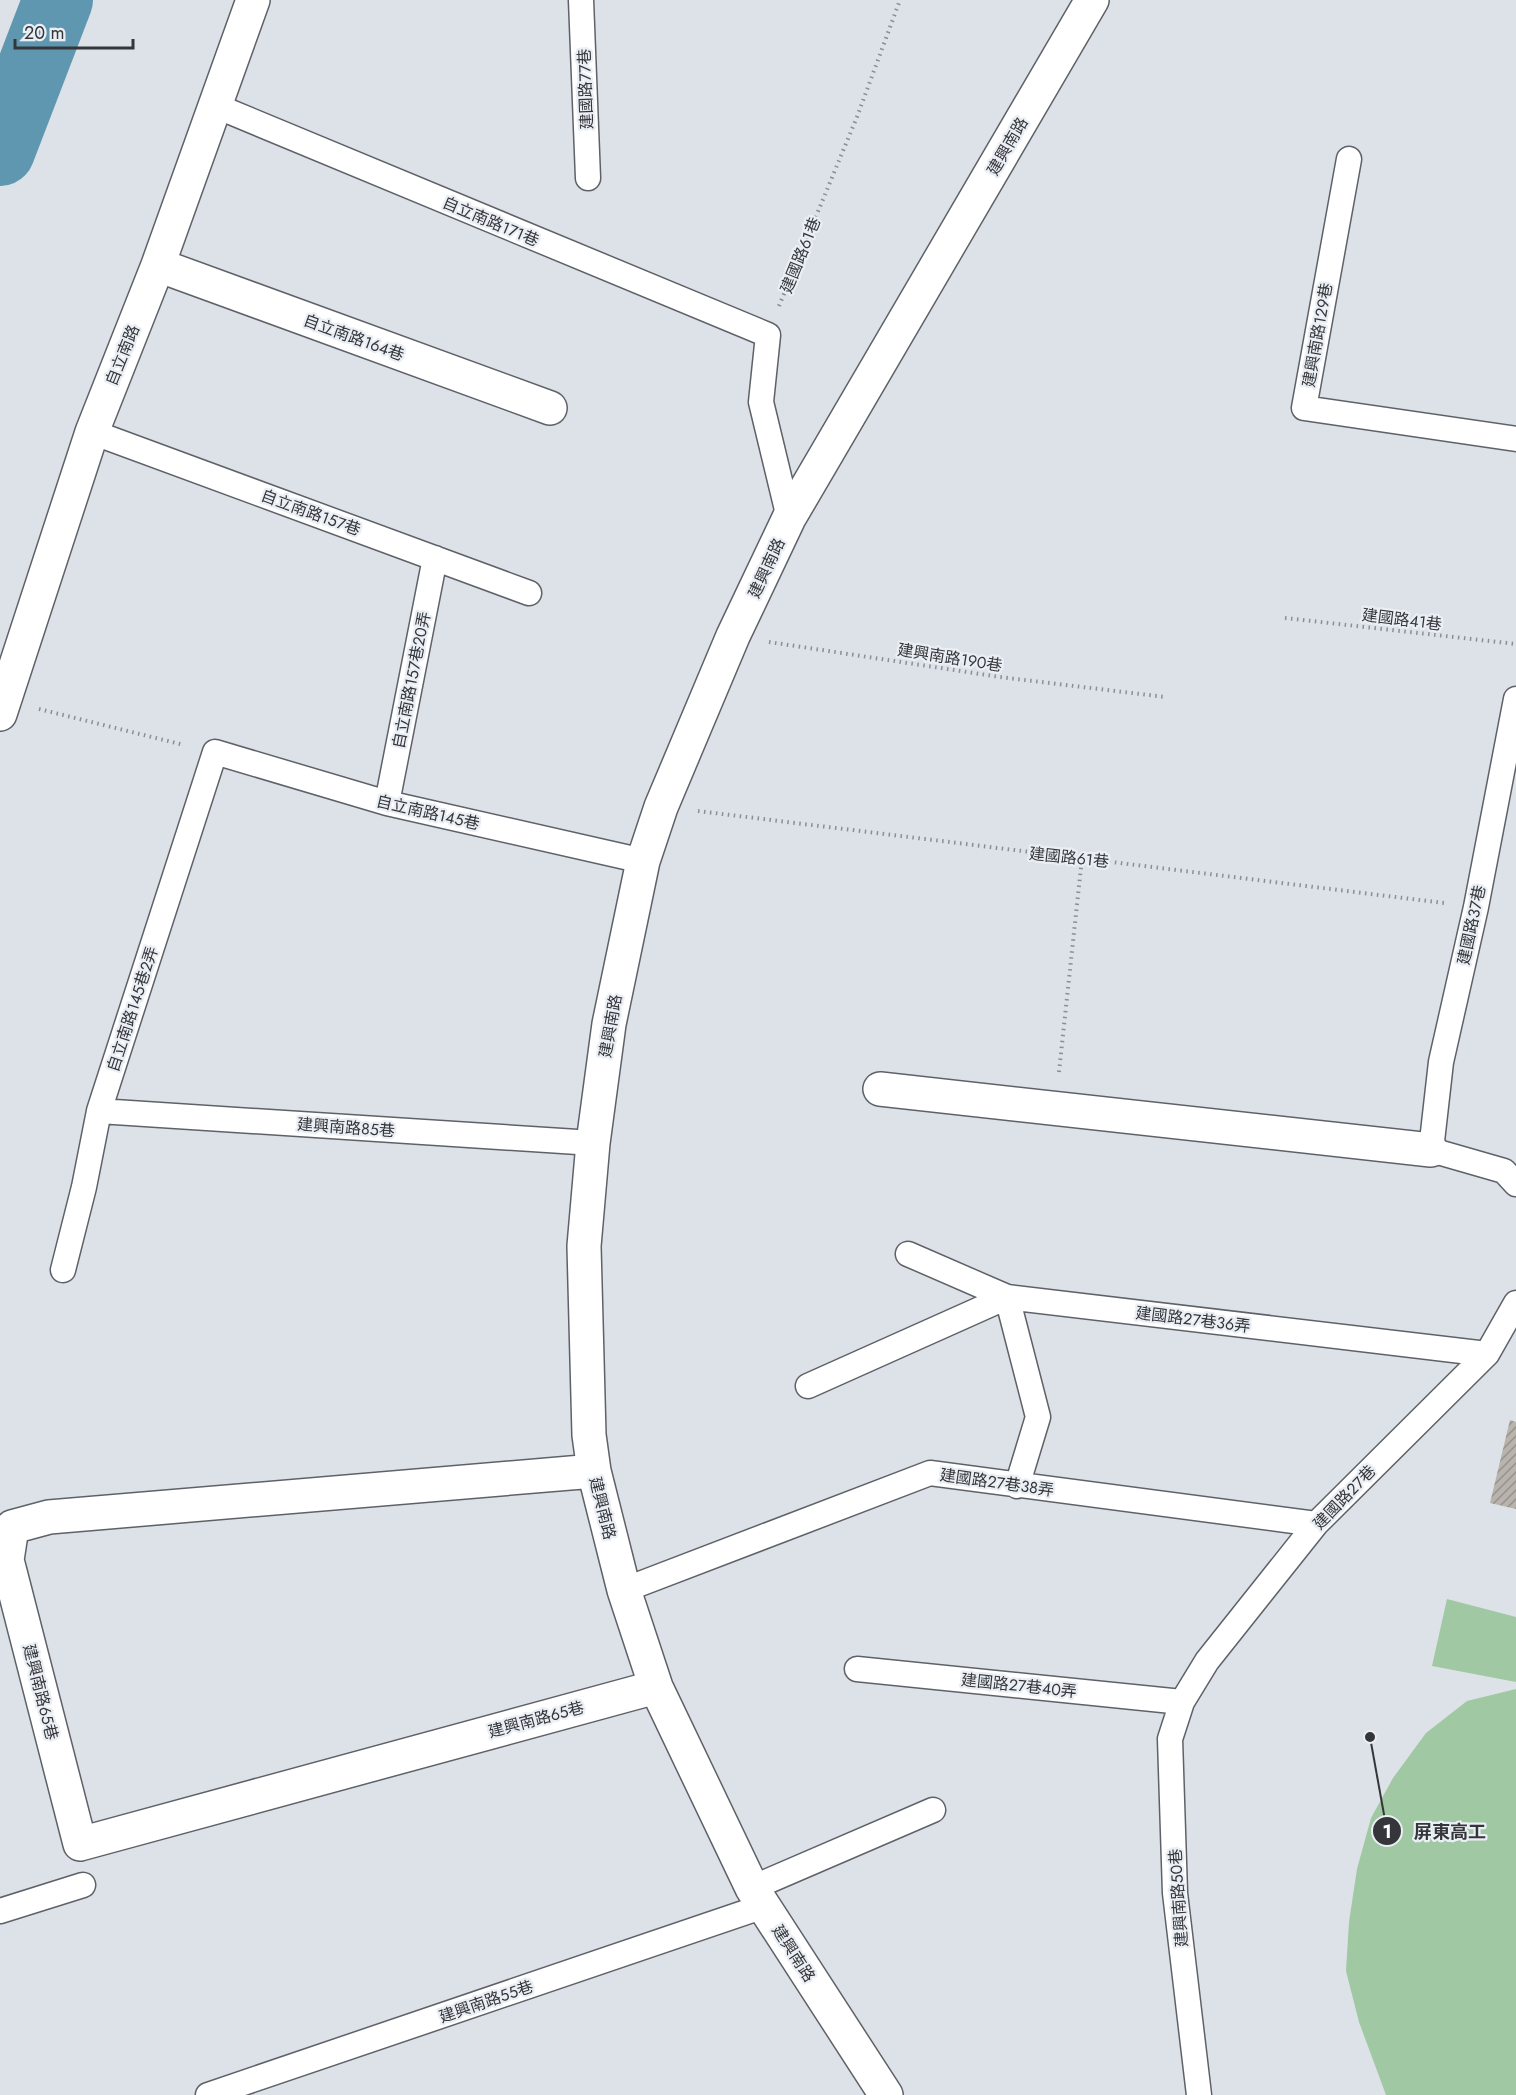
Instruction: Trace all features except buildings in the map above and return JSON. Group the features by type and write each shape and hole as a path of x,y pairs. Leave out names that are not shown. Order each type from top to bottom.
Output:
{"street":[{"name":"自立南路","path":"2,707 92,432 158,265 253,0"},
{"name":"建興南路","path":"886,2095 758,1897 656,1687 624,1590 594,1471 590,1435 584,1246 593,1143 609,1024 643,861 661,807 733,636 789,518 1092,0"},
{"name":"自立南路164巷","path":"158,265 550,408"},
{"path":"880,1089 1055,1106 1431,1150"},
{"name":"建興南路65巷","path":"594,1471 49,1517 12,1527 7,1560 80,1844 656,1687"}],"lane":[{"name":"建國路77巷","path":"581,0 588,178"},
{"name":"自立南路171巷","path":"216,106 768,335"},
{"name":"建興南路129巷","path":"1349,159 1304,408 1516,439"},
{"path":"768,335 761,402 789,518"},
{"name":"自立南路157巷","path":"92,432 529,592"},
{"name":"自立南路157巷20弄","path":"387,803 435,558"},
{"name":"建國路37巷","path":"1431,1150 1441,1062 1476,907 1516,699"},
{"name":"自立南路145巷","path":"215,752 387,803 643,861"},
{"name":"自立南路145巷2弄","path":"63,1270 84,1187 99,1111 215,752"},
{"name":"建興南路85巷","path":"99,1111 593,1143"},
{"path":"1431,1150 1504,1171 1516,1184"},
{"name":"建國路27巷36弄","path":"908,1254 1007,1297 1487,1354"},
{"path":"808,1386 1007,1297 1038,1417 1017,1486"},
{"name":"建國路27巷","path":"1182,1702 1207,1661 1316,1524 1487,1354 1516,1303"},
{"name":"建國路27巷38弄","path":"624,1590 930,1473 1316,1524"},
{"name":"建國路27巷40弄","path":"856,1669 1182,1702"},
{"name":"建興南路50巷","path":"1182,1702 1170,1739 1175,1893 1199,2095"},
{"name":"建興南路55巷","path":"208,2095 758,1897 933,1810"},
{"path":"0,1911 83,1885"}],"path":[{"name":"建國路61巷","path":"768,335 856,117 900,0"},
{"name":"建國路41巷","path":"1285,618 1516,644"},
{"name":"建興南路190巷","path":"733,636 1000,677 1165,697"},
{"path":"2,707 215,752"},
{"name":"建國路61巷","path":"661,807 1476,907"},
{"path":"1055,1106 1082,858"}],"green space":[{"path":"1447,1599 1516,1617 1516,1682 1432,1666"},
{"path":"1516,1689 1516,2095 1386,2095 1359,2022 1346,1971 1349,1922 1357,1869 1371,1818 1393,1778 1426,1733 1467,1701"}],"waterway":[{"path":"0,151 58,0"}],"place":[{"name":"屏東高工","path":"1370,1737"}]}
